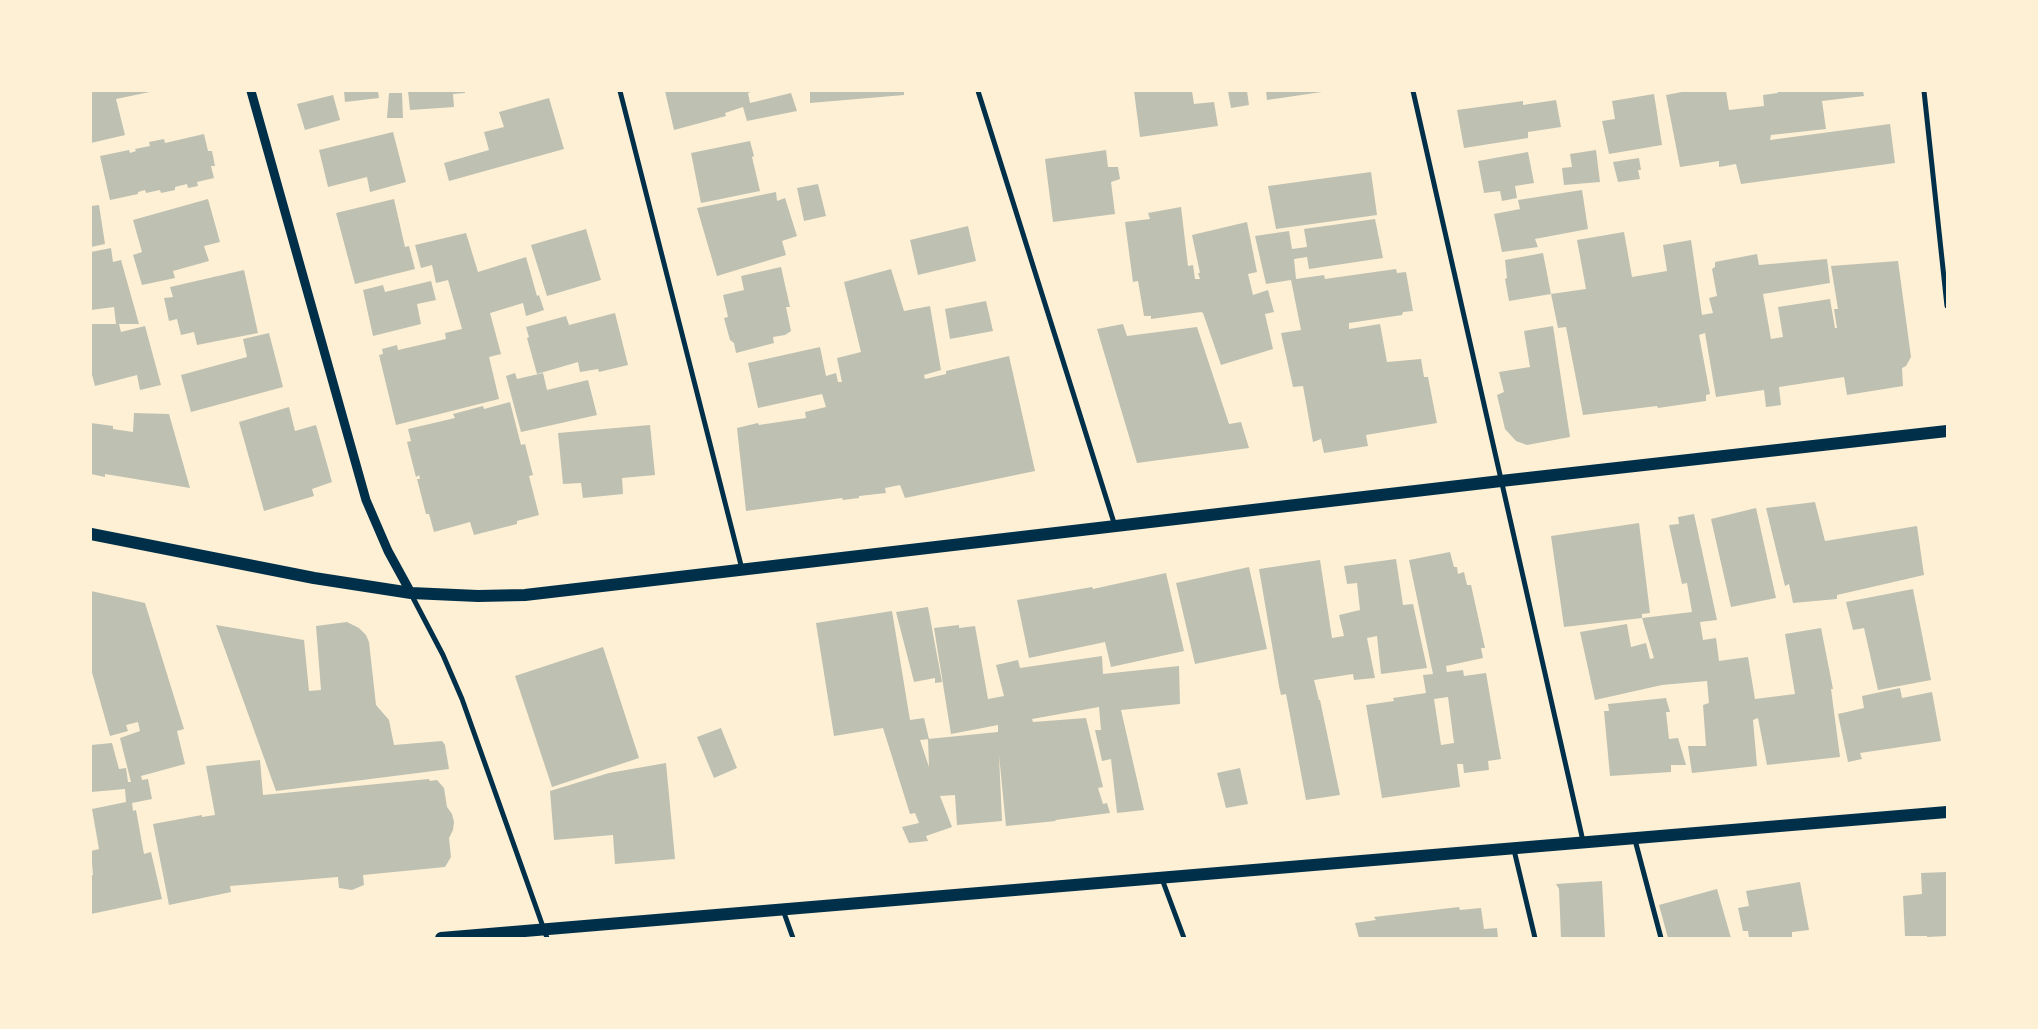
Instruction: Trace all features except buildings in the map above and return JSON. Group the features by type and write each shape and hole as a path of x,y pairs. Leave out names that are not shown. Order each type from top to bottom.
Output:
{"main road":[{"path":"91,534 314,578 411,593 478,596 525,595 1947,430"},
{"path":"441,938 546,934 782,910 1947,812"}],"street":[{"path":"251,91 366,500 388,551 443,655 462,700 546,934"},
{"path":"620,91 742,570"},
{"path":"978,91 1116,526"},
{"path":"1413,91 1584,844"},
{"path":"1924,91 1947,306"},
{"path":"1635,839 1661,938"},
{"path":"1514,849 1535,938"},
{"path":"1162,878 1184,938"},
{"path":"782,910 793,938"}]}
